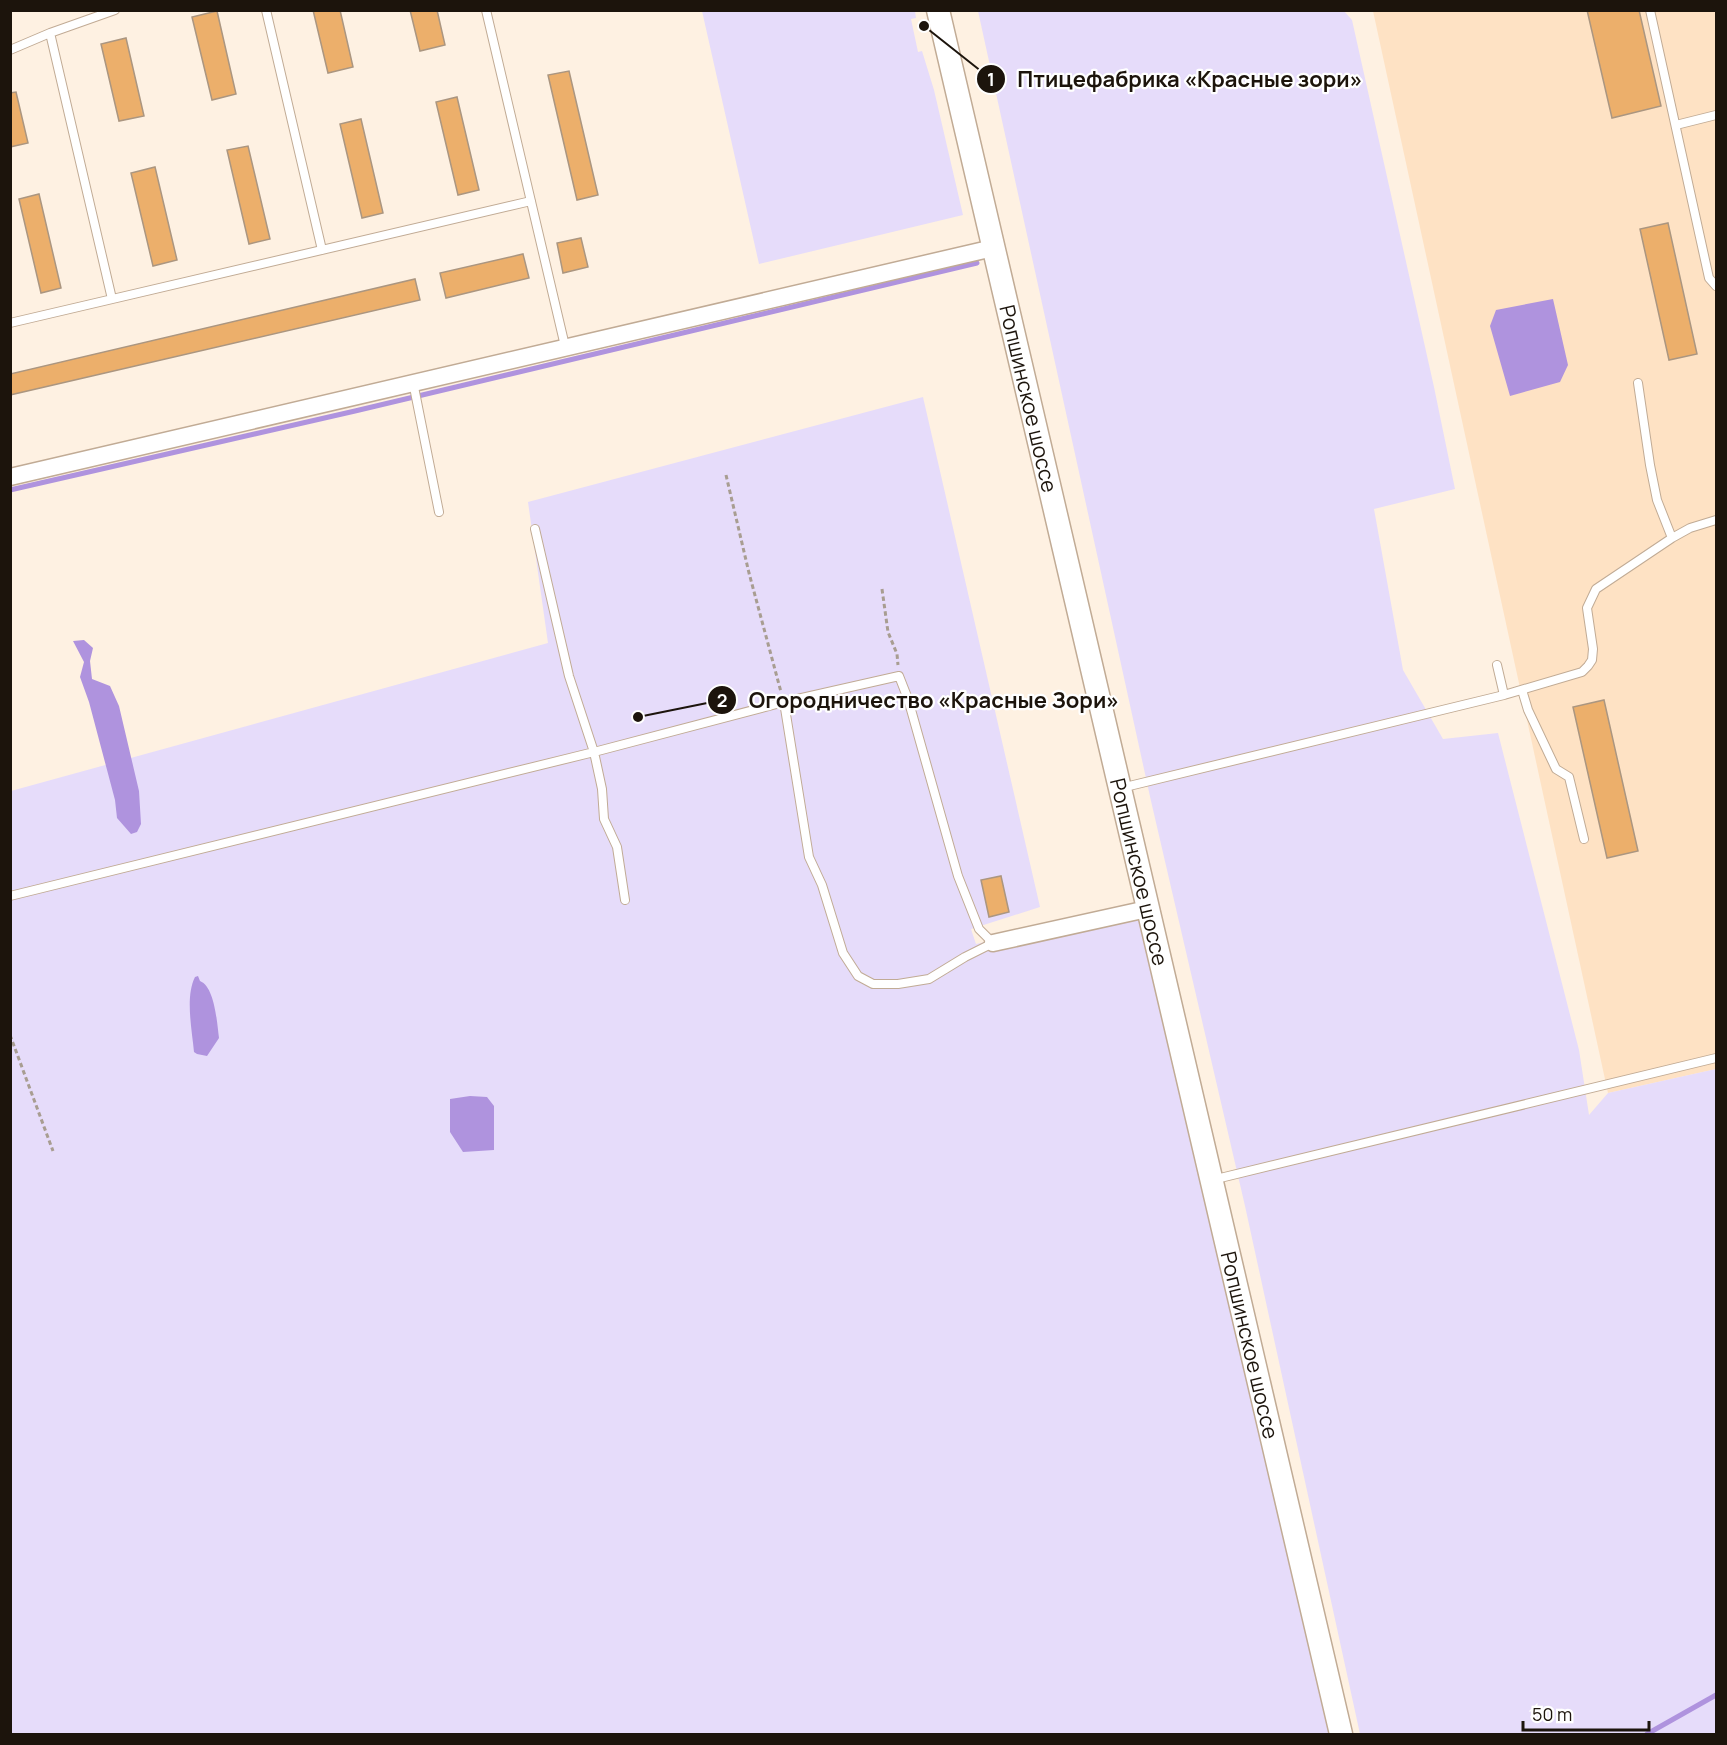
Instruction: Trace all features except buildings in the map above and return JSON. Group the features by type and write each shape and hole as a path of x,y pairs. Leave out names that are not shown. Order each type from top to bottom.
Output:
{"main road":[{"name":"Ропшинское шоссе","path":"938,10 1341,1734"}],"street":[{"path":"10,477 993,248"},
{"path":"993,943 1147,909"}],"lane":[{"path":"10,50 116,10"},
{"path":"266,10 322,250"},
{"path":"486,10 565,346"},
{"path":"1650,10 1709,278 1716,286"},
{"path":"50,33 112,299"},
{"path":"1676,125 1716,115"},
{"path":"10,323 531,201"},
{"path":"413,382 439,512"},
{"path":"1638,383 1657,500 1672,538"},
{"path":"1119,789 1504,695 1582,672 1592,660 1593,649 1587,608 1596,589 1672,538 1690,528 1716,520"},
{"path":"535,529 569,676 594,752 602,789 604,819 617,847 625,900"},
{"path":"1497,665 1504,695"},
{"path":"10,896 594,752 784,702 899,676 908,699 958,876 979,929 993,943 929,979 898,984 873,984 858,976 843,953 822,885 809,858 784,702"},
{"path":"1522,690 1528,710 1556,769 1569,777 1584,839"},
{"path":"1211,1180 1716,1059"}],"path":[{"path":"726,475 749,573 784,702"},
{"path":"882,589 888,632 897,654 899,676"},
{"path":"10,1035 53,1151"}],"shaded area":[{"path":"1343,10 1352,20 1455,489 1374,509 1403,670 1443,739 1498,733 1579,1050 1589,1115 1608,1093 1716,1069 1716,1734 1360,1734 1245,1206 1151,801 978,11"},
{"path":"702,11 915,11 916,18 911,19 918,52 922,51 934,90 963,215 759,264"},
{"path":"1373,11 1716,11 1716,1069 1608,1093"},
{"path":"1553,299 1568,365 1560,382 1510,396 1490,326 1496,310"},
{"path":"923,397 1040,907 971,929 976,944 1138,908 1329,1734 11,1734 11,791 548,643 528,502"},
{"path":"84,640 93,648 90,661 92,679 110,686 119,706 139,791 141,824 137,832 131,834 117,818 115,800 89,702 80,677 84,662 73,641"},
{"path":"198,976 212,998 219,1038 207,1056 194,1052 190,994 195,977"},
{"path":"470,1096 487,1097 494,1106 494,1150 463,1152 450,1132 450,1099"}],"waterway":[{"path":"10,490 355,411 977,263"},
{"path":"1647,1734 1716,1695"}],"place":[{"name":"Птицефабрика «Красные зори»","path":"924,26"},
{"name":"Огородничество «Красные Зори»","path":"638,717"}]}
